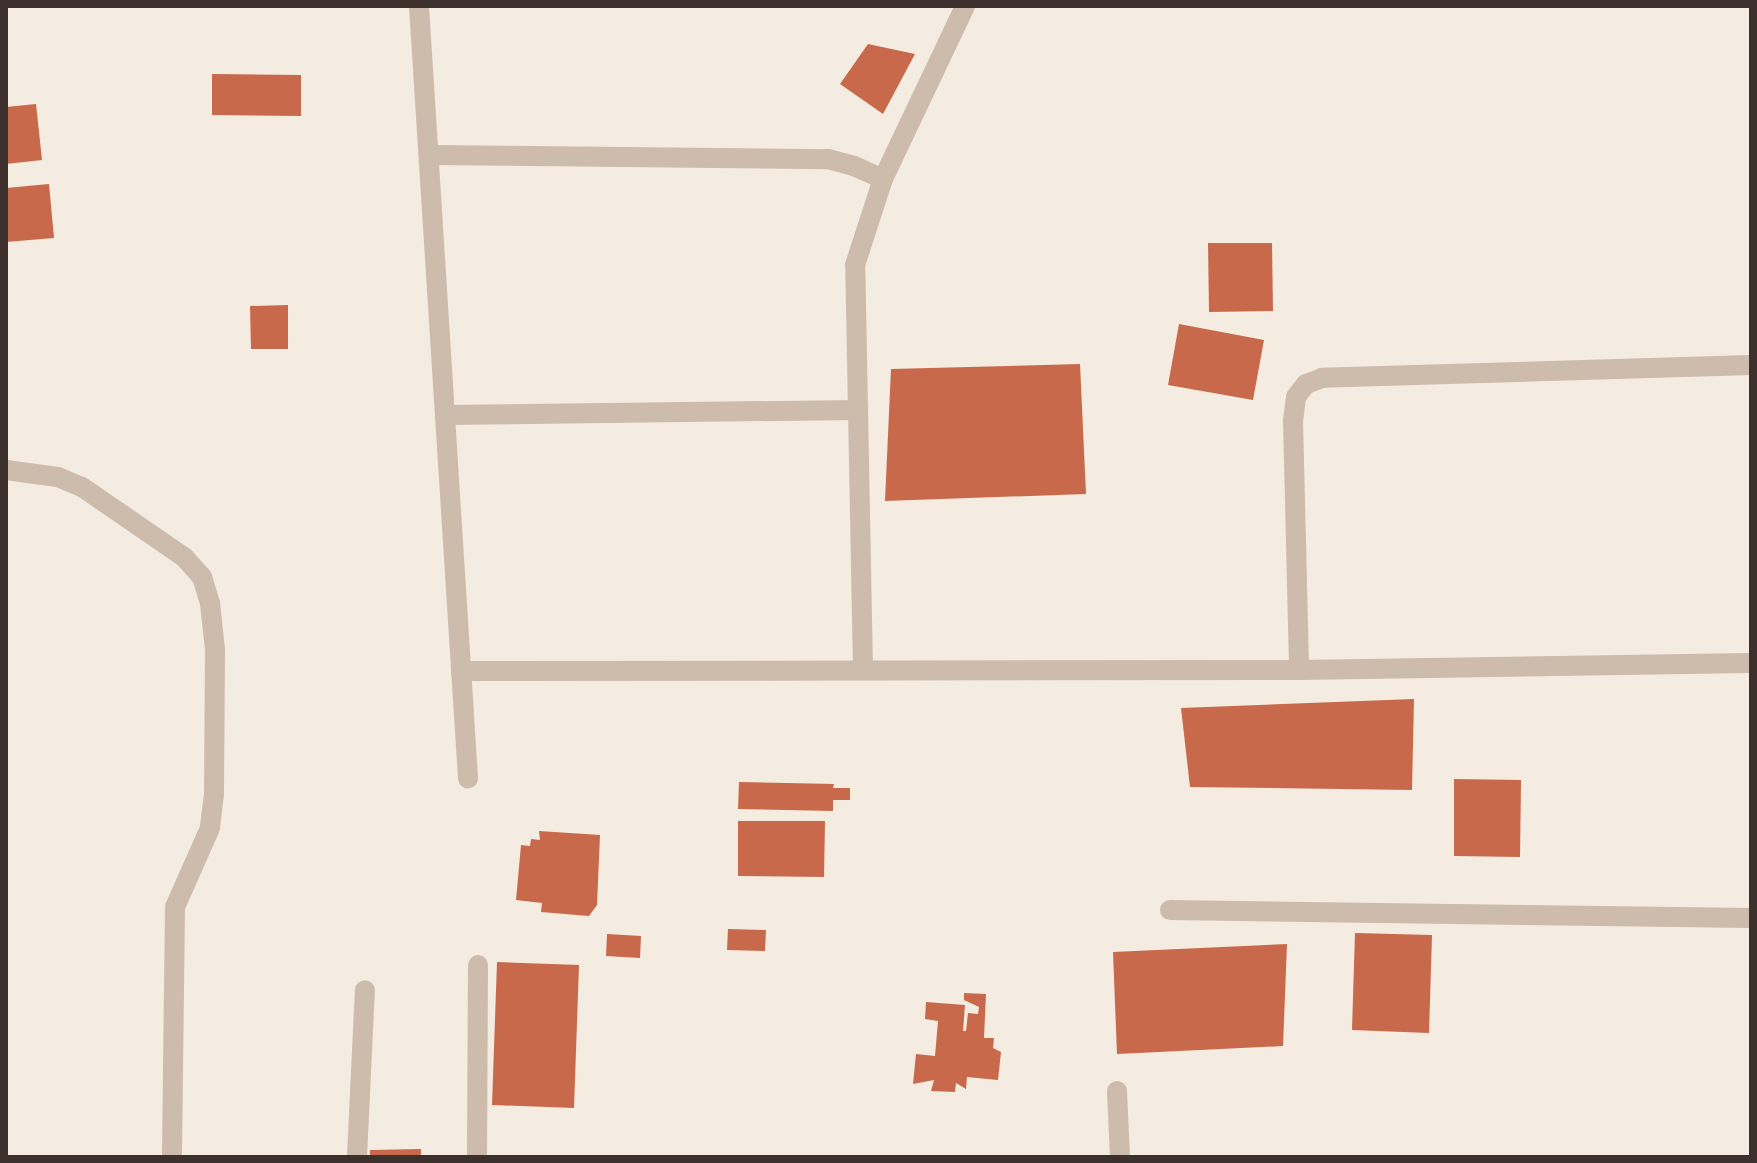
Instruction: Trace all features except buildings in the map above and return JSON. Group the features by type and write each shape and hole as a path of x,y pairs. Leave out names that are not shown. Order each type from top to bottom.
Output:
{"street":[{"path":"419,6 468,778"},
{"path":"863,670 855,265 883,179 965,6"},
{"path":"429,155 828,159 883,179"},
{"path":"1299,670 1293,420 1296,397 1306,384 1322,378 1751,365"},
{"path":"445,415 857,410"},
{"path":"6,470 58,477 82,487 184,557 202,577 210,603 215,650 214,794 210,828 175,907 172,1157"},
{"path":"461,671 1299,670 1751,663"},
{"path":"1170,910 1751,918"},
{"path":"477,1157 478,965"},
{"path":"357,1157 365,990"},
{"path":"1117,1091 1120,1157"}]}
